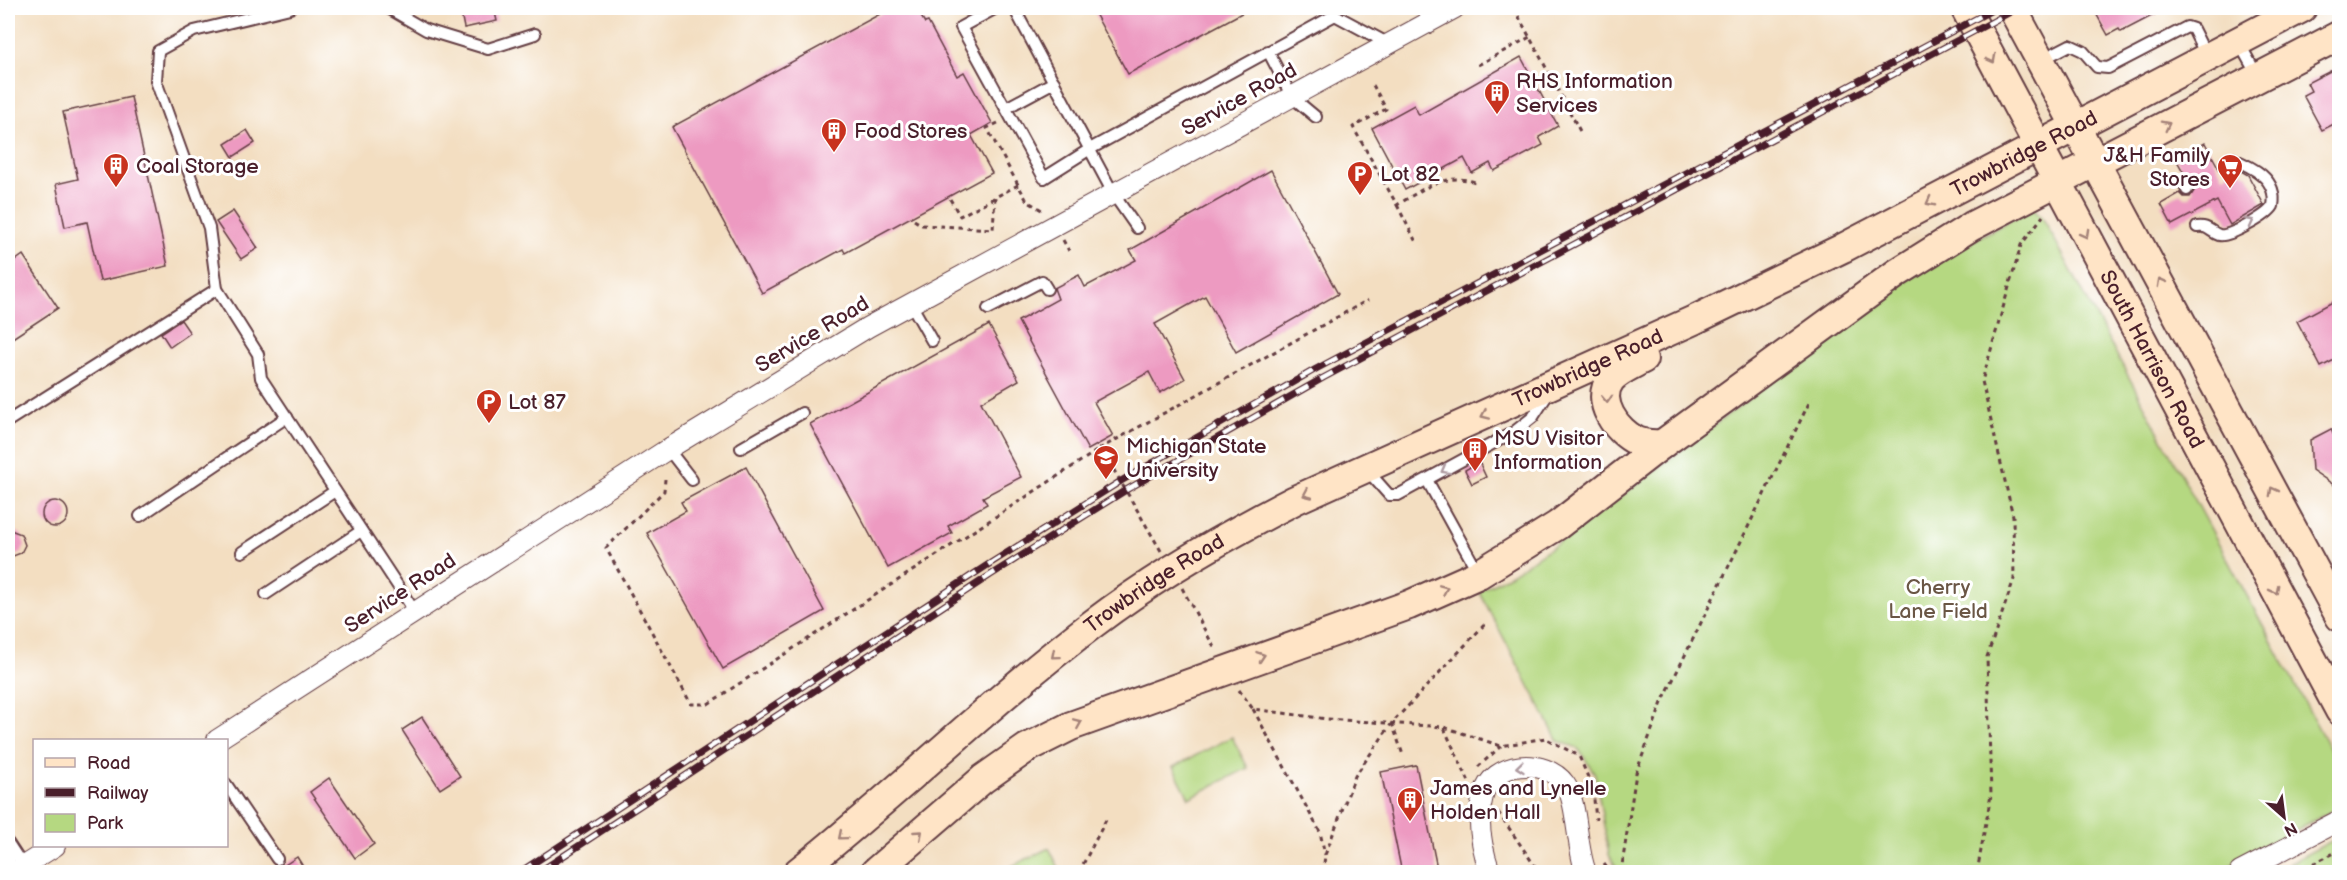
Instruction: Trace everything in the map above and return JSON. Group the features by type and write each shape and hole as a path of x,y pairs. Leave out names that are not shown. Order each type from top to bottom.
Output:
{"street":[{"name":"Service Road","path":"221,739 668,449 868,327 1455,8"},
{"name":"South Harrison Road","path":"1965,8 2340,711"},
{"name":"South Harrison Road","path":"2012,8 2340,617"},
{"name":"Trowbridge Road","path":"808,869 1093,624 1171,569 1247,525 1843,248 2238,41 2266,19 2302,8"},
{"name":"Trowbridge Road","path":"875,873 983,779 1027,748 1091,717 1409,605 1479,574 1558,525 1661,445 1913,261 1972,226 2337,35"},
{"path":"1661,445 1638,441 1620,429 1608,412 1605,393 1610,380 1624,368 1794,288 1810,278 1843,248"},
{"path":"2240,428 2207,396 2166,321 2157,318 2148,321 2144,343 2181,381 2268,548 2275,556 2284,558 2295,545 2296,534"},
{"path":"1490,873 1481,836 1483,794 1497,776 1508,769 1523,766 1539,766 1551,771 1567,786 1579,849 1593,865"},
{"path":"2240,873 2340,820"},
{"path":"19,869 53,847"}],"lane":[{"path":"290,8 194,31 158,51 156,81 209,228 218,289 258,354 261,378 415,612"},
{"path":"388,8 426,30 488,49 535,34"},
{"path":"996,8 961,27 1044,178 1090,149 1335,15 1387,44"},
{"path":"1014,8 1114,195 1137,228"},
{"path":"2040,60 2070,45 2083,51 2097,67 2108,68 2187,27 2193,30 2208,57"},
{"path":"2238,41 2258,77"},
{"path":"1268,51 1292,97 1316,117"},
{"path":"1006,108 1054,82"},
{"path":"2197,227 2208,228 2222,235 2228,234 2266,214 2273,206 2273,194 2262,174 2231,158"},
{"path":"988,309 1042,281 1047,289"},
{"path":"8,421 218,289"},
{"path":"911,304 932,341"},
{"path":"1366,468 1389,495 1398,495 1514,432 1533,417 1555,383"},
{"path":"741,448 802,413"},
{"path":"140,516 287,417"},
{"path":"668,449 692,480"},
{"path":"1427,480 1479,574"},
{"path":"242,552 335,491"},
{"path":"266,594 361,531"},
{"path":"228,787 277,859"},
{"path":"8,843 19,869"}],"path":[{"path":"1514,8 1581,132"},
{"path":"1478,65 1530,37"},
{"path":"1373,85 1386,109 1353,127 1417,244"},
{"path":"1000,121 987,128 1027,201 1049,213 1069,251"},
{"path":"1397,205 1431,184 1449,178 1475,182"},
{"path":"950,199 960,216 1018,185"},
{"path":"914,220 922,225 993,229 995,197"},
{"path":"1977,873 1991,795 1987,657 2014,579 2013,516 1982,381 2021,245 2044,214"},
{"path":"665,479 664,491 606,548 691,704 708,704 1101,448 1368,300"},
{"path":"1621,873 1636,773 1664,700 1809,403"},
{"path":"1101,448 1226,668 1253,709 1320,832 1325,855"},
{"path":"1323,873 1325,855 1355,776 1392,723 1485,624"},
{"path":"1253,709 1444,727 1501,746 1545,738 1579,756 1593,789 1596,823"},
{"path":"1392,723 1403,754"},
{"path":"1079,873 1108,816"},
{"path":"2298,873 2340,850"},
{"path":"1519,873 1533,865"},
{"path":"1593,865 1610,873"}],"green space":[{"name":"Cherry Lane Field","path":"2034,208 2045,222 2333,755 2339,770 2339,807 2218,872 1619,872 1609,855 1595,774 1578,748 1558,741 1479,591 1511,574 1574,532 1896,287 1955,250"},
{"path":"1232,737 1248,768 1189,798 1173,767"},
{"path":"2339,837 2339,872 2273,872"},
{"path":"1049,848 1061,872 1002,871"}],"building":[{"path":"460,8 494,8 497,21 464,28"},
{"name":"Food Stores","path":"891,8 916,8 925,23 928,22 957,76 964,72 992,123 971,135 992,173 845,253 843,249 762,293 672,127"},
{"path":"1092,8 1251,8 1128,74"},
{"path":"2093,8 2167,8 2121,32 2119,29 2108,35"},
{"name":"RHS Information Services","path":"1521,57 1558,126 1539,137 1543,145 1494,171 1490,163 1472,173 1464,158 1405,190 1372,128 1414,105 1419,115"},
{"path":"2340,66 2340,121 2322,130 2303,95 2311,91 2307,83"},
{"name":"Coal Storage","path":"131,97 168,266 100,281 87,222 65,227 56,184 78,179 63,112"},
{"path":"247,130 255,143 233,157 225,144"},
{"path":"2205,143 2223,176 2236,168 2248,175 2264,205 2230,225 2217,201 2172,225 2161,204 2180,193 2184,197 2190,197 2194,191 2176,159"},
{"path":"1271,170 1338,294 1236,352 1205,296 1155,324 1185,379 1160,393 1149,372 1094,402 1113,436 1088,450 1018,321 1058,299 1054,288 1079,275 1085,287 1136,260 1130,250"},
{"path":"233,211 258,248 241,259 216,222"},
{"path":"23,255 58,308 8,341 8,266"},
{"path":"2340,298 2340,357 2321,367 2297,321"},
{"path":"181,320 190,333 170,347 161,333"},
{"path":"989,325 1019,380 981,402 1021,477 983,497 987,504 948,526 952,533 888,568 810,424"},
{"path":"2331,429 2333,434 2340,430 2340,489 2312,470 2310,440"},
{"name":"MSU Visitor Information","path":"1479,462 1486,477 1472,484 1465,470"},
{"path":"746,467 824,611 723,669 647,533 686,511 681,502"},
{"path":"55,501 64,505 68,514 64,523 55,527 46,523 42,514 46,505"},
{"path":"8,529 21,534 25,545 21,553 8,558"},
{"path":"422,717 460,776 440,789 402,730"},
{"name":"James and Lynelle Holden Hall","path":"1416,765 1438,873 1402,873 1381,772"},
{"path":"329,778 374,844 355,858 310,792"},
{"path":"297,857 307,873 273,873"}],"railway":[{"path":"520,872 986,566 1121,481 1316,369 1996,8"},
{"path":"539,872 992,574 1126,490 1323,378 2018,8"}],"place":[{"name":"RHS Information Services","path":"1497,116"},
{"name":"Food Stores","path":"834,154"},
{"name":"Coal Storage","path":"116,189"},
{"name":"J&H Family Stores","path":"2230,190"},
{"name":"Lot 82","path":"1360,197"},
{"name":"Lot 87","path":"489,425"},
{"name":"MSU Visitor Information","path":"1475,473"},
{"name":"Michigan State University","path":"1106,481"},
{"name":"James and Lynelle Holden Hall","path":"1410,823"}]}
